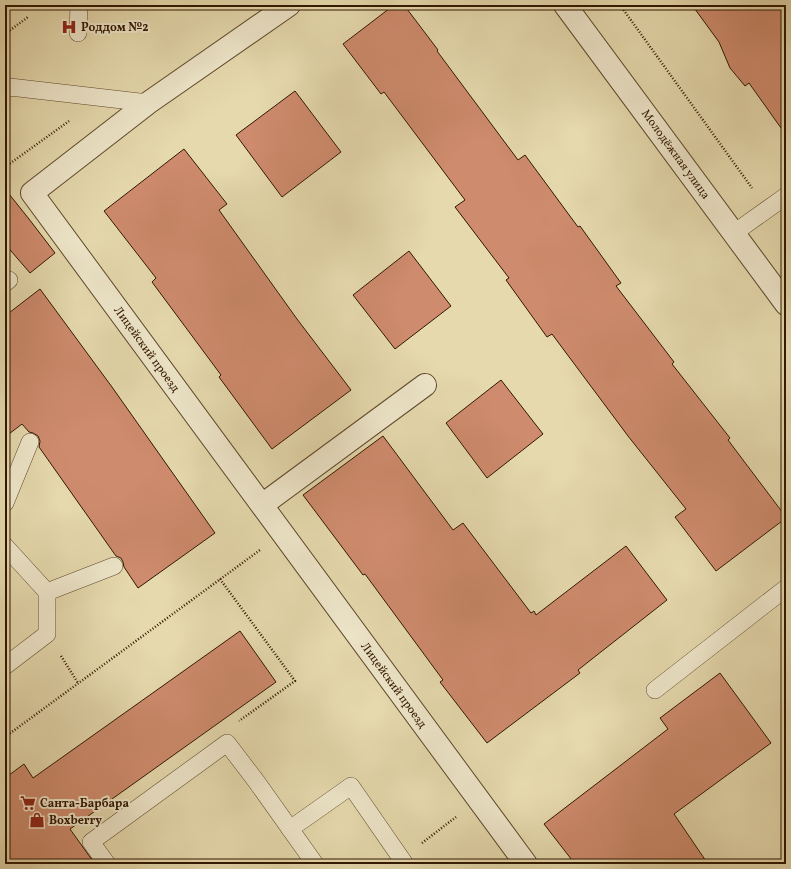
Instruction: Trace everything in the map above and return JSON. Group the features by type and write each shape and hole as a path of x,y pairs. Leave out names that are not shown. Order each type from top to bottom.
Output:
{"street":[{"path":"148,103 289,5"},
{"name":"Молодёжная улица","path":"566,5 786,304"},
{"name":"Лицейский проезд","path":"148,103 32,194 526,864"},
{"path":"262,506 425,385"}],"lane":[{"path":"78,34 79,5"},
{"path":"5,90 10,88 148,103"},
{"path":"734,233 786,196"},
{"path":"5,503 30,442"},
{"path":"5,546 47,592 47,634 5,666"},
{"path":"47,592 114,566"},
{"path":"654,690 786,588"},
{"path":"107,864 91,842 227,743 315,864"},
{"path":"290,829 351,786 403,861"}],"path":[{"path":"620,5 786,234"},
{"path":"5,34 28,17"},
{"path":"5,167 101,98"},
{"path":"5,737 283,533"},
{"path":"220,579 295,681 237,723"},
{"path":"47,634 78,683"},
{"path":"403,861 479,800"}],"building":[{"path":"394,5 404,5 518,160 525,155 578,227 580,226 621,283 616,286 674,362 672,364 730,438 728,440 786,517 716,571 675,517 686,509 628,436 552,334 547,337 506,280 509,278 455,207 465,200 384,92 381,94 343,44"},
{"path":"692,5 786,5 786,135 749,83 745,86 730,68 719,42"},
{"path":"295,91 341,152 282,197 236,135"},
{"path":"184,149 227,204 219,210 297,319 351,390 272,449 219,377 221,375 152,282 156,278 104,211"},
{"path":"5,189 55,253 30,273 5,244"},
{"path":"409,251 451,306 395,349 353,295"},
{"path":"40,289 112,387 215,533 138,588 124,567 121,558 116,556 39,447 40,441 38,436 29,432 22,424 5,437 5,316"},
{"path":"501,380 543,434 487,478 446,423"},
{"path":"383,436 453,530 463,523 531,613 534,611 536,615 626,546 667,600 578,670 580,673 487,743 440,682 443,680 365,574 363,575 303,495"},
{"path":"240,631 276,682 70,829 95,864 5,864 5,778 24,764 33,778"},
{"path":"720,673 771,743 674,814 708,864 575,864 544,824 668,729 660,718"}],"place":[{"name":"Роддом №2","path":"69,27"},
{"name":"Санта-Барбара","path":"28,803"},
{"name":"Boxberry","path":"37,820"}]}
